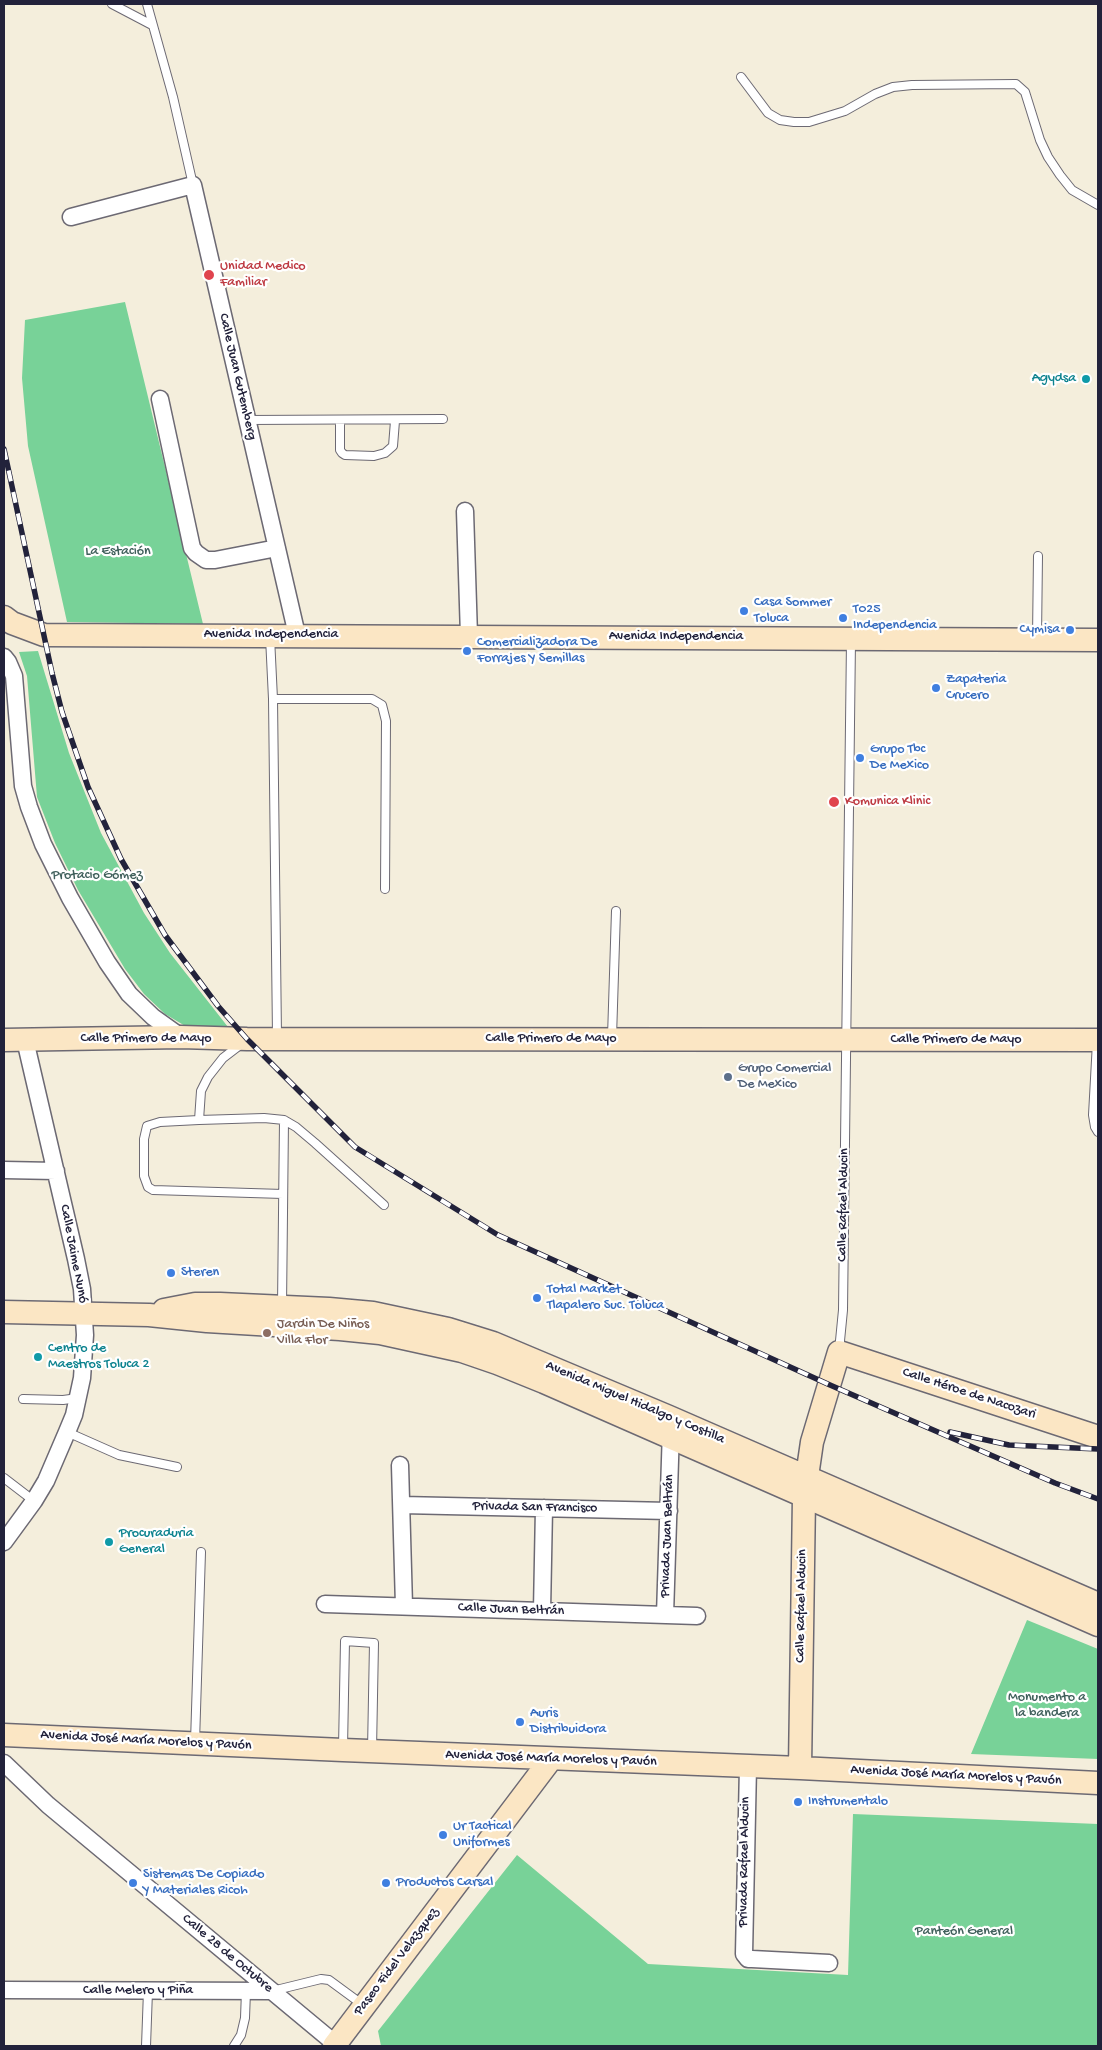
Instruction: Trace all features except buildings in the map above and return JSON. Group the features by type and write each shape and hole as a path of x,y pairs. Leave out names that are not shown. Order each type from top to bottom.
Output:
{"main road":[{"name":"Avenida Independencia","path":"4,617 44,635 1098,640"},
{"name":"Calle Primero de Mayo","path":"14,1040 181,1037 247,1039 1097,1040"},
{"name":"Avenida Miguel Hidalgo y Costilla","path":"148,1315 172,1307 195,1304 329,1308 374,1313 448,1328 493,1343 670,1437"},
{"name":"Avenida Miguel Hidalgo y Costilla","path":"4,1312 148,1315 340,1329 380,1333 424,1342 497,1363 670,1437 805,1487 1022,1582 1098,1626"},
{"name":"Calle Héroe de Nacozari","path":"839,1352 1098,1437"},
{"name":"Calle Rafael Alducin","path":"800,1768 805,1487 812,1442 839,1352"},
{"name":"Avenida Miguel Hidalgo y Costilla","path":"1022,1582 1098,1604"},
{"name":"Avenida José María Morelos y Pavón","path":"4,1735 372,1752 800,1768 1098,1783"},
{"name":"Paseo Fidel Velazquez","path":"336,2046 364,2006 551,1759"}],"street":[{"path":"71,216 193,185"},
{"name":"Calle Juan Gutemberg","path":"193,185 297,635"},
{"path":"160,399 192,548 206,560 215,560 277,548"},
{"path":"465,511 469,636"},
{"path":"4,657 14,676 23,786 43,844 70,898 107,962 129,994 153,1017 181,1037"},
{"name":"Calle Jaime Nunó","path":"4,1542 34,1501 46,1480 67,1432 78,1398 84,1356 85,1313 76,1259 56,1171 14,1040"},
{"path":"4,1170 56,1171"},
{"name":"Privada Juan Beltrán","path":"665,1615 670,1437"},
{"path":"400,1465 404,1606"},
{"name":"Privada San Francisco","path":"402,1505 669,1511"},
{"path":"542,1611 544,1508"},
{"name":"Calle Juan Beltrán","path":"325,1604 697,1616"},
{"name":"Calle 28 de Octubre","path":"4,1763 48,1806 336,2046"},
{"name":"Privada Rafael Alducin","path":"748,1766 743,1950 745,1956 752,1960 830,1962"},
{"name":"Calle Melero y Piña","path":"4,1990 272,1991"}],"lane":[{"path":"112,4 152,25"},
{"name":"Calle Juan Gutemberg","path":"147,4 173,97 193,185"},
{"path":"741,77 768,113 780,120 794,122 809,122 845,111 875,94 893,88 912,85 1016,84 1025,92 1040,140 1060,175 1072,190 1098,206"},
{"path":"247,420 395,421 443,419"},
{"path":"340,420 340,450 342,453 345,455 374,456 385,453 393,446 395,421"},
{"path":"1037,639 1038,556"},
{"path":"270,635 273,699 277,1038"},
{"name":"Calle Rafael Alducin","path":"839,1352 843,1310 851,638"},
{"path":"273,699 372,699 382,705 386,721 385,889"},
{"path":"612,1039 616,911"},
{"path":"199,1120 201,1091 208,1077 223,1058 247,1039"},
{"path":"1097,1040 1093,1115 1098,1132"},
{"path":"283,1194 160,1192 148,1187 144,1176 144,1140 148,1126 160,1122 199,1120 256,1118 284,1120 296,1127 315,1143 384,1205"},
{"path":"282,1307 284,1120"},
{"path":"23,1399 63,1400 78,1398"},
{"path":"67,1432 118,1455 177,1467"},
{"path":"4,1478 34,1501"},
{"path":"195,1744 201,1552"},
{"path":"343,1750 345,1641 374,1643 372,1752"},
{"path":"272,1991 321,1979 329,1980 364,2006"},
{"path":"146,2046 148,1991"},
{"path":"234,2046 241,2035 245,2018 246,1991"}],"green space":[{"name":"La Estación","path":"125,302 203,624 67,622 28,446 22,378 25,320"},
{"name":"Protacio Gómez","path":"38,651 69,753 101,833 144,913 170,953 228,1027 187,1027 165,1014 144,994 125,969 78,890 55,843 37,797 27,676 19,652"},
{"name":"Monumento a la bandera","path":"1027,1620 1098,1649 1098,1759 971,1754"},
{"name":"Panteón General","path":"853,1814 1098,1824 1098,2046 381,2046 378,2031 517,1855 648,1964 848,1975"}],"railway":[{"path":"4,449 62,712 88,787 121,859 165,935 218,1006 247,1039 355,1147 498,1235 830,1385 1055,1483 1098,1499"},
{"path":"950,1432 1009,1445 1098,1449"}],"place":[{"name":"Unidad Medico Familiar","path":"209,275"},
{"name":"Agydsa","path":"1086,379"},
{"name":"Casa Sommer Toluca","path":"744,611"},
{"name":"T025 Independencia","path":"843,618"},
{"name":"Cymisa","path":"1070,630"},
{"name":"Comercializadora De Forrajes Y Semillas","path":"467,651"},
{"name":"Zapateria Crucero","path":"936,688"},
{"name":"Grupo Tbc De Mexico","path":"860,758"},
{"name":"Komunica Klinic","path":"834,802"},
{"name":"Grupo Comercial De Mexico","path":"728,1077"},
{"name":"Steren","path":"171,1273"},
{"name":"Total Market Tlapalero Suc. Toluca","path":"537,1298"},
{"name":"Jardin De Niños Villa Flor","path":"267,1333"},
{"name":"Centro de Maestros Toluca 2","path":"38,1357"},
{"name":"Procuraduria General","path":"109,1542"},
{"name":"Auris Distribuidora","path":"520,1722"},
{"name":"Instrumentalo","path":"798,1802"},
{"name":"Ur Tactical Uniformes","path":"443,1835"},
{"name":"Sistemas De Copiado Y Materiales Ricoh","path":"133,1883"},
{"name":"Productos Carsal","path":"386,1883"}]}
